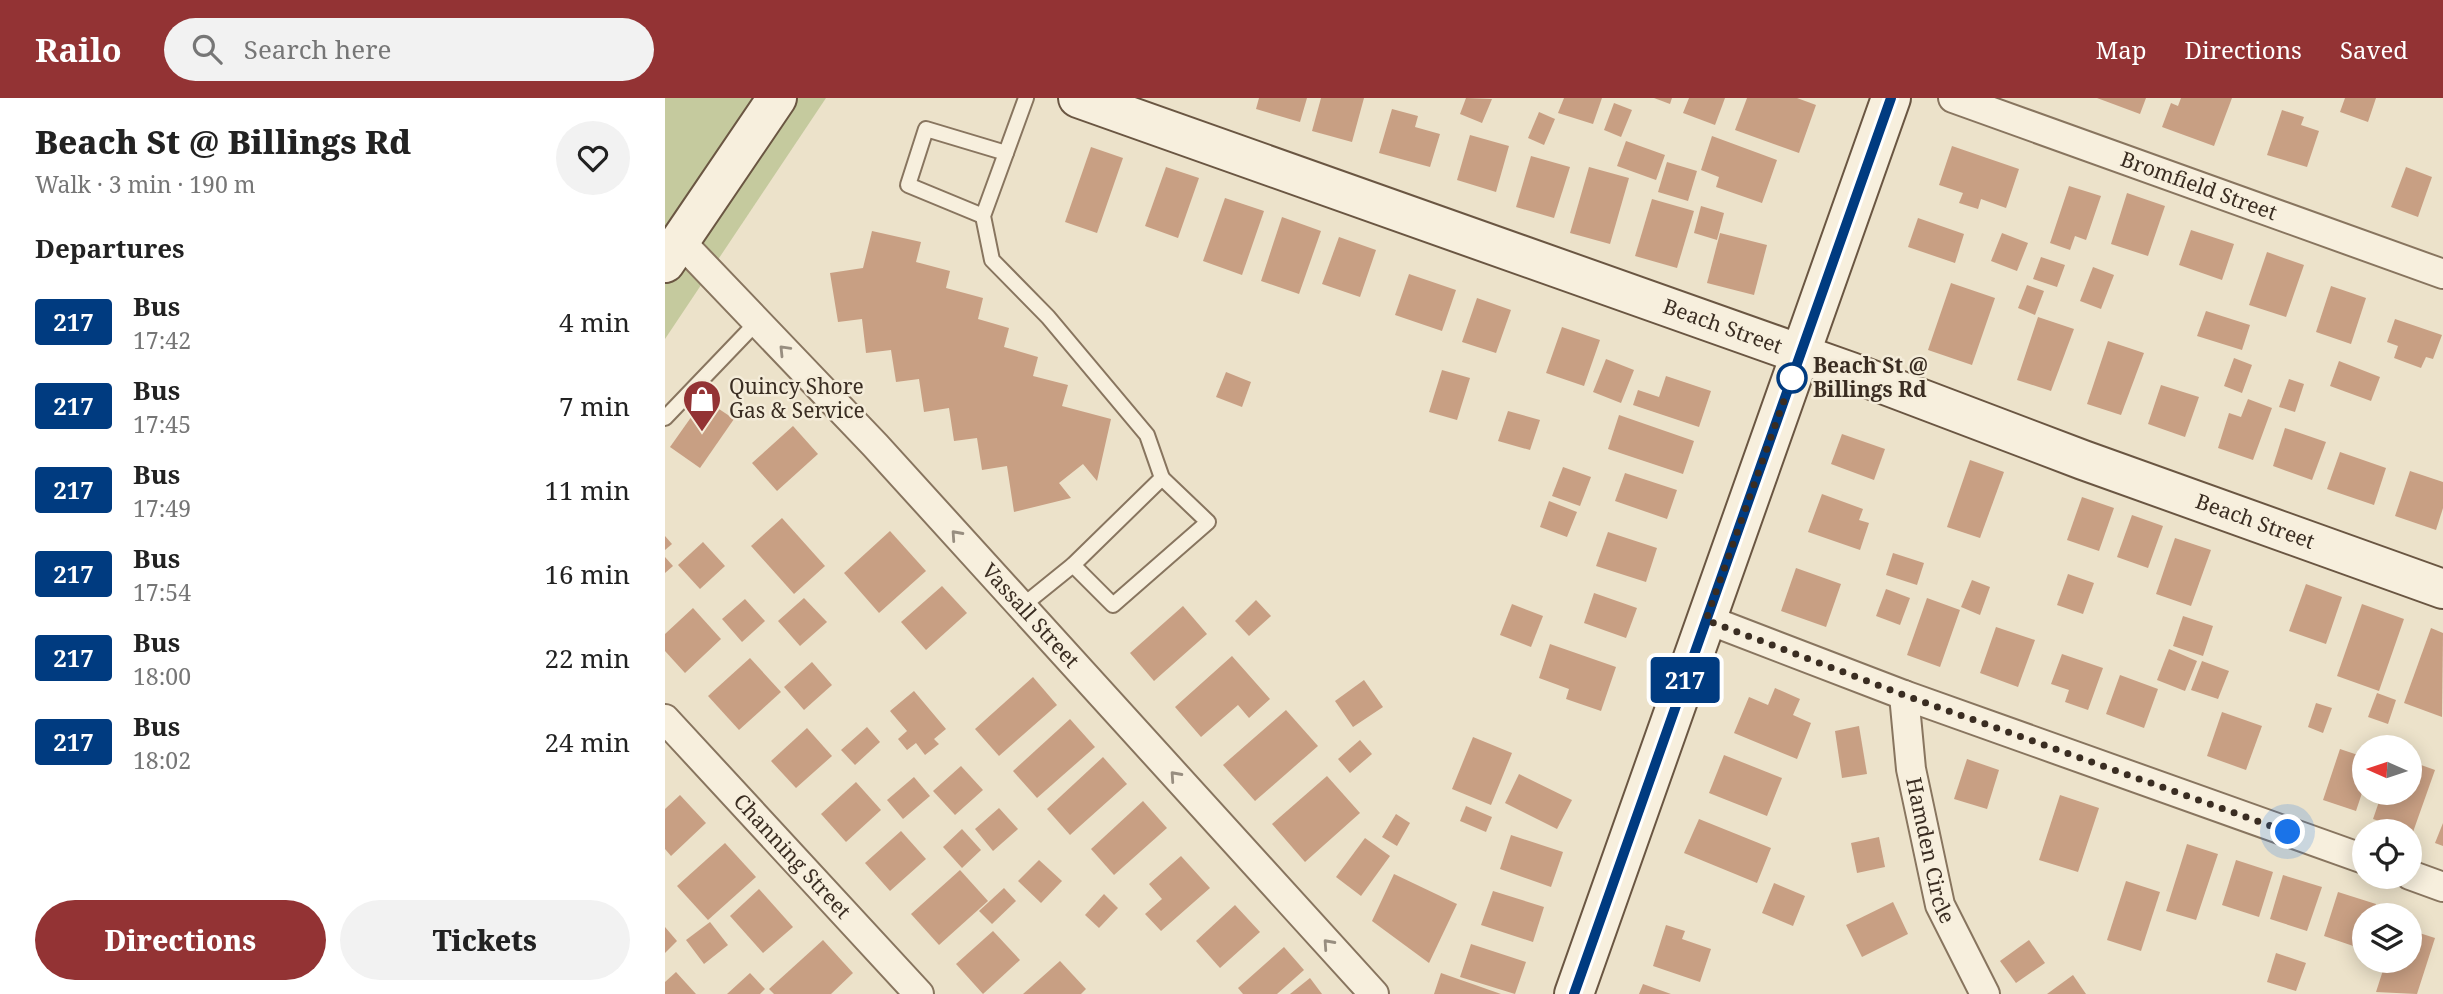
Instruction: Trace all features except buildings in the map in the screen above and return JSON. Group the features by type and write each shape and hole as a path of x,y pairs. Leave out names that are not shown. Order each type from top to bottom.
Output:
{"street":[{"path":"672,252 777,98"},
{"name":"Beach Street","path":"1079,98 1799,354 2083,460 2443,589"},
{"path":"1574,994 1891,98"},
{"name":"Bromfield Street","path":"1953,98 2443,274"},
{"name":"Vassall Street","path":"672,252 757,322 875,445 1374,994"},
{"path":"1706,620 1904,695 2352,855"},
{"name":"Hamden Circle","path":"1904,695 1911,769 1940,905 1985,994"},
{"name":"Channing Street","path":"665,719 919,994"},
{"path":"2422,879 2443,887"}],"lane":[{"path":"1026,98 983,216 992,260 1048,317 1147,435 1162,478 1208,522 1112,605 1073,565"},
{"path":"983,216 908,185 926,129 1006,153"},
{"path":"665,418 757,322"},
{"path":"1021,607 1073,565 1162,478"}],"green space":[{"path":"665,98 826,98 665,339"}],"bus line":[{"name":"217","path":"1574,994 1891,98"}],"place":[{"name":"Beach St @ Billings Rd","path":"1792,378"},
{"name":"Quincy Shore Gas & Service","path":"702,433"}],"route":[{"path":"1792,378 1706,620 1904,695 2288,832"}]}
